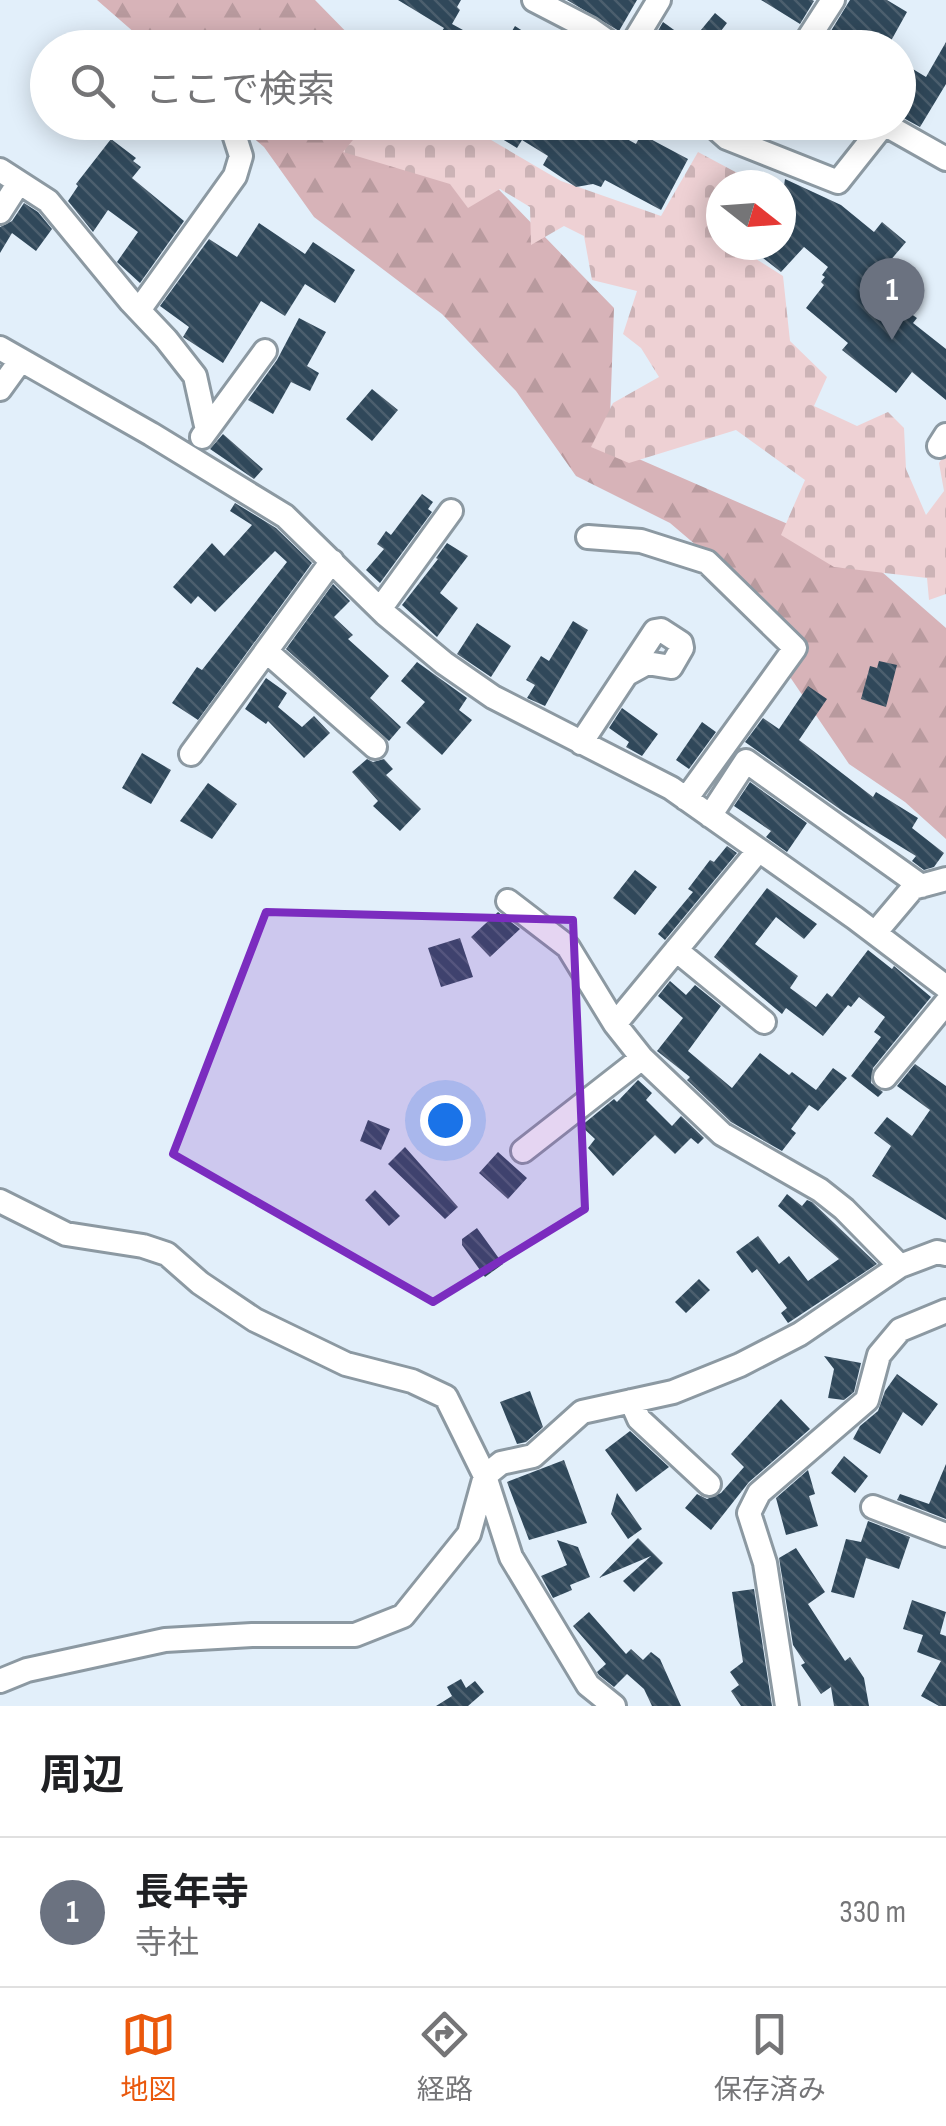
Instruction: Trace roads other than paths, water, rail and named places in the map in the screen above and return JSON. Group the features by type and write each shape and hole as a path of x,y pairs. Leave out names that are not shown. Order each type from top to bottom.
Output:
{"street":[{"path":"534,0 591,30"},
{"path":"641,30 659,0"},
{"path":"814,30 833,0"},
{"path":"139,310 235,176 240,156 236,140"},
{"path":"732,140 838,182 871,140"},
{"path":"912,140 946,159"},
{"path":"0,212 9,177 48,202 194,376 207,430"},
{"path":"0,348 285,516 380,609 444,663 493,697 671,788 946,987"},
{"path":"188,456 265,351"},
{"path":"0,389 21,360"},
{"path":"380,609 451,511"},
{"path":"588,537 641,541 707,562 795,648 686,798"},
{"path":"191,754 332,561"},
{"path":"266,651 375,747"},
{"path":"581,743 627,674"},
{"path":"710,816 746,761 921,886"},
{"path":"615,1024 758,851"},
{"path":"875,933 913,888 946,879"},
{"path":"508,901 568,947 615,1024 642,1058 722,1134 820,1190 900,1266"},
{"path":"676,950 764,1022"},
{"path":"885,1077 946,1003"},
{"path":"523,1151 642,1058"},
{"path":"0,1201 66,1234 143,1246 168,1254 200,1283 255,1320 346,1364 412,1382 446,1398 486,1476 519,1571 588,1685 614,1706"},
{"path":"0,1681 27,1670 165,1640 354,1635 403,1616 469,1534 486,1476 501,1463 532,1456 582,1412 674,1392 740,1365 800,1334 900,1266 936,1252 946,1254"},
{"path":"787,1706 765,1563 749,1513 759,1493 866,1400 879,1355 900,1330 946,1310"},
{"path":"632,1401 638,1418 708,1484"},
{"path":"873,1506 946,1535"}],"place":[{"name":"長年寺","path":"892,340"}]}
